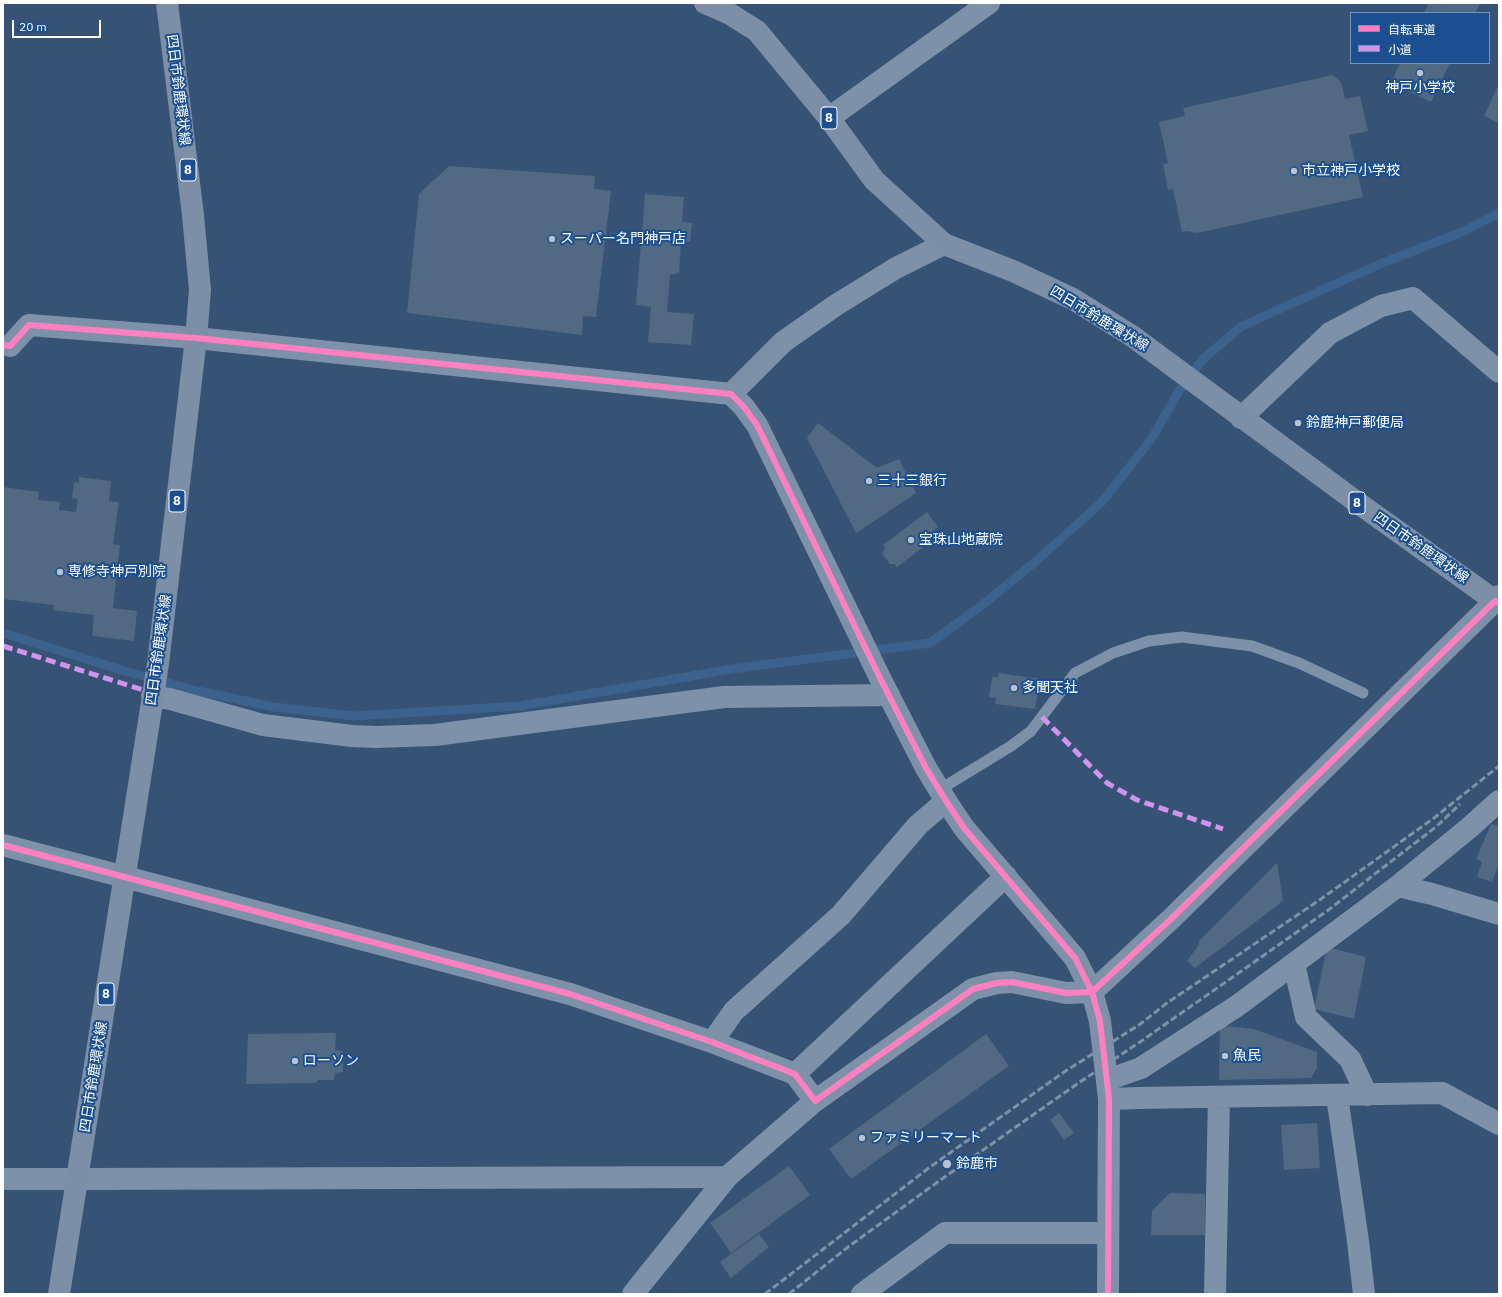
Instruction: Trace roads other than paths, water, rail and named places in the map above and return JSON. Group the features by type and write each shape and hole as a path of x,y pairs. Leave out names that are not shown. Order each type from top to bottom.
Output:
{"main road":[{"name":"四日市鈴鹿環状線","path":"60,1294 158,664 196,338 200,290 167,3"},
{"name":"四日市鈴鹿環状線","path":"705,3 730,14 757,31 829,118 874,180 944,244 1013,271 1072,299 1132,336 1354,500 1498,600"}],"street":[{"path":"829,118 989,3"},
{"path":"731,394 783,342 836,305 896,268 944,244"},
{"path":"1241,418 1330,333 1381,306 1413,298 1499,372"},
{"path":"7,345 29,325 196,338 731,394 744,407 757,425 885,687 926,768 942,796 964,828 1075,958 1092,992 1100,1021 1108,1090 1108,1294"},
{"path":"633,1294 727,1177 815,1101 973,989 997,983 1012,982 1066,993 1092,992 1178,912 1498,600"},
{"path":"153,695 262,725 352,736 376,737 435,735 724,697 885,687"},
{"path":"712,1042 734,1011 841,914 942,796"},
{"path":"1108,1090 1237,1006 1294,964 1398,886 1469,828 1499,801"},
{"path":"3,845 570,994 712,1042 795,1074 815,1101"},
{"path":"795,1074 1006,876"},
{"path":"1398,886 1432,894 1499,914"},
{"path":"1294,964 1306,1017 1350,1059 1367,1095"},
{"path":"1108,1090 1219,1097 1442,1094 1499,1124"},
{"path":"1337,1096 1358,1241 1364,1294"},
{"path":"1215,1294 1219,1097"},
{"path":"3,1180 727,1177"},
{"path":"862,1294 945,1233 1107,1232"}],"lane":[{"path":"942,796 1031,731 1075,673 1113,652 1149,641 1182,637 1252,646 1299,663 1363,693"}],"waterway":[{"path":"3,633 125,671 193,690 274,707 354,716 520,706 732,669 930,643 981,606 1035,562 1102,502 1152,438 1179,391 1203,359 1242,326 1380,264 1464,231 1499,213"}],"railway":[{"path":"765,1294 930,1167 1067,1070 1139,1025 1167,1003 1321,899 1434,818 1499,766"},
{"path":"789,1294 848,1247 939,1181 1327,911 1437,826 1460,804"}],"place":[{"name":"神戸小学校","path":"1420,73"},
{"name":"市立神戸小学校","path":"1294,171"},
{"name":"スーパー名門神戸店","path":"552,239"},
{"name":"鈴鹿神戸郵便局","path":"1298,423"},
{"name":"三十三銀行","path":"869,481"},
{"name":"宝珠山地蔵院","path":"911,540"},
{"name":"専修寺神戸別院","path":"60,572"},
{"name":"多聞天社","path":"1014,688"},
{"name":"魚民","path":"1225,1056"},
{"name":"ローソン","path":"295,1061"},
{"name":"ファミリーマート","path":"862,1138"},
{"name":"鈴鹿市","path":"947,1164"}]}
